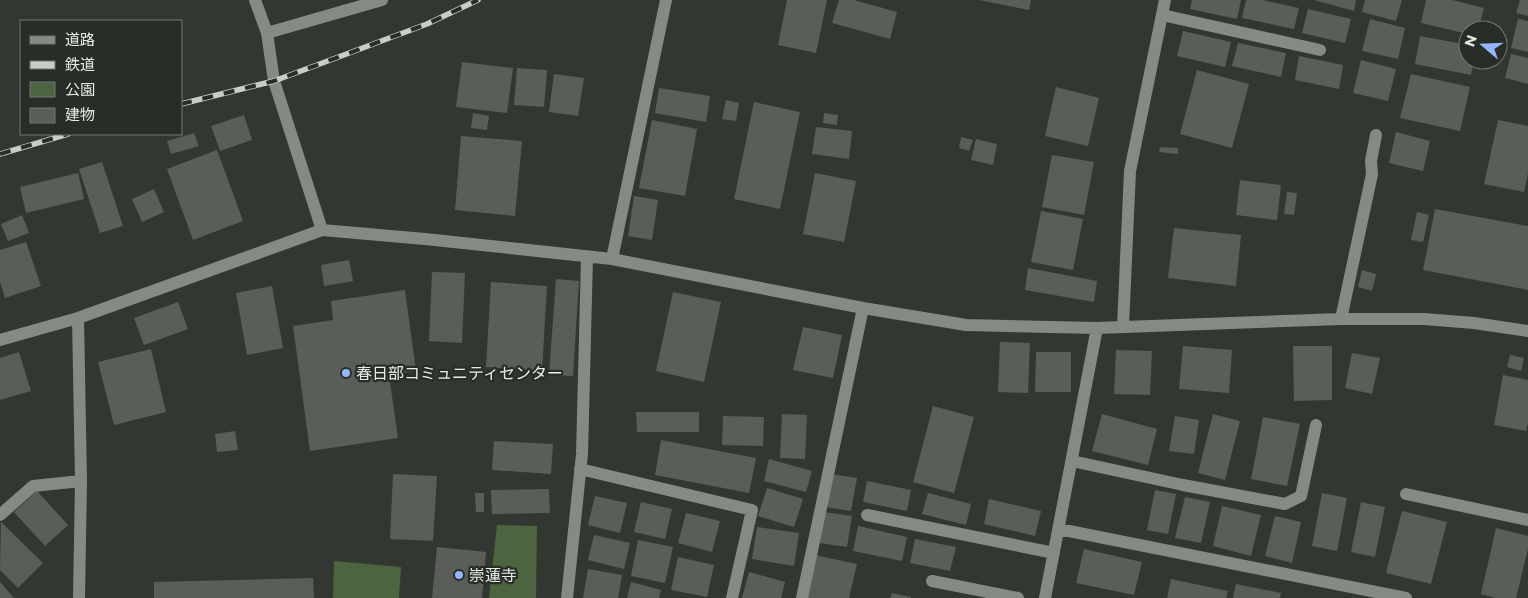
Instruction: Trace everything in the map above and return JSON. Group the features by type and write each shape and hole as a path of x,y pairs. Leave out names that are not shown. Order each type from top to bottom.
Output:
{"street":[{"path":"255,0 267,33 274,81 322,230"},
{"path":"267,33 382,0"},
{"path":"612,260 666,0"},
{"path":"1123,326 1130,171 1165,0"},
{"path":"1162,15 1320,50"},
{"path":"1341,319 1372,174 1371,161 1376,135"},
{"path":"0,340 78,318 322,230 434,240 612,260 863,308 966,325 1097,328 1341,319 1424,319 1474,323 1528,331"},
{"path":"567,598 580,469 587,258"},
{"path":"802,598 863,308"},
{"path":"78,318 81,481 78,598"},
{"path":"1045,598 1097,328"},
{"path":"1072,461 1183,485 1285,504 1301,496 1316,425"},
{"path":"580,469 752,510 732,598"},
{"path":"0,516 33,486 81,481"},
{"path":"1406,494 1528,520"},
{"path":"867,515 1054,553"},
{"path":"1059,529 1406,598"},
{"path":"932,580 1018,598"}],"green space":[{"path":"497,525 537,526 536,598 489,598"},
{"path":"334,561 401,567 399,598 333,598"}],"building":[{"path":"787,0 827,0 816,53 778,45"},
{"path":"839,0 854,0 897,12 890,39 832,23"},
{"path":"979,0 1031,0 1029,10"},
{"path":"1192,0 1241,0 1237,19 1190,9"},
{"path":"1246,0 1262,0 1299,8 1294,29 1242,18"},
{"path":"1314,0 1356,0 1354,11"},
{"path":"1365,0 1402,0 1396,21 1362,12"},
{"path":"1426,0 1452,0 1484,8 1481,20 1458,20 1458,32 1421,23"},
{"path":"1520,0 1528,0 1528,16 1516,13"},
{"path":"1308,9 1351,19 1345,43 1302,33"},
{"path":"1370,19 1405,28 1398,59 1362,51"},
{"path":"1518,19 1528,21 1528,52 1511,48"},
{"path":"1183,31 1231,42 1225,67 1177,56"},
{"path":"1420,36 1458,43 1458,70 1472,70 1471,75 1415,64"},
{"path":"1238,43 1286,53 1281,77 1232,66"},
{"path":"1511,54 1528,58 1528,84 1505,78"},
{"path":"1299,56 1343,65 1339,89 1295,80"},
{"path":"1361,60 1396,69 1388,101 1353,93"},
{"path":"462,62 513,68 507,113 456,107"},
{"path":"517,68 547,70 544,107 514,105"},
{"path":"1197,70 1249,84 1232,148 1180,134"},
{"path":"554,74 584,78 578,116 549,112"},
{"path":"1411,74 1470,87 1460,131 1400,118"},
{"path":"1056,87 1099,98 1088,146 1045,136"},
{"path":"659,88 710,96 706,122 655,113"},
{"path":"726,100 739,103 736,121 722,119"},
{"path":"754,102 800,112 780,209 734,199"},
{"path":"473,113 489,116 487,130 471,128"},
{"path":"824,113 838,115 837,125 823,123"},
{"path":"244,115 252,140 220,151 211,126"},
{"path":"652,120 697,129 685,196 639,188"},
{"path":"1498,120 1528,126 1528,173 1524,192 1484,184"},
{"path":"816,127 852,131 849,159 812,154"},
{"path":"1396,132 1430,141 1423,171 1389,163"},
{"path":"194,133 199,146 171,154 167,141"},
{"path":"461,136 522,141 515,216 455,210"},
{"path":"961,137 973,140 969,151 959,148"},
{"path":"976,139 997,144 993,165 971,160"},
{"path":"1160,147 1178,148 1178,154 1159,152"},
{"path":"217,150 243,221 193,240 167,169"},
{"path":"1052,155 1094,162 1084,215 1042,207"},
{"path":"102,162 123,226 100,233 79,169"},
{"path":"78,173 84,199 26,213 20,187"},
{"path":"815,173 856,181 844,242 803,234"},
{"path":"1240,180 1281,185 1277,220 1236,215"},
{"path":"154,189 164,212 142,222 132,199"},
{"path":"1287,192 1297,193 1294,215 1284,214"},
{"path":"634,196 658,200 652,240 628,236"},
{"path":"1435,209 1528,226 1528,290 1423,270"},
{"path":"1041,211 1083,219 1073,270 1031,262"},
{"path":"1417,212 1429,215 1423,242 1411,240"},
{"path":"22,215 29,233 8,241 1,224"},
{"path":"1174,228 1241,235 1236,286 1168,278"},
{"path":"26,242 41,286 5,298 0,282 0,250"},
{"path":"349,260 353,281 324,286 321,265"},
{"path":"1028,268 1097,281 1094,302 1025,290"},
{"path":"1362,270 1376,274 1372,291 1358,287"},
{"path":"432,272 465,273 462,343 429,341"},
{"path":"556,279 579,281 573,376 549,375"},
{"path":"491,282 547,286 542,371 486,367"},
{"path":"272,286 283,348 247,355 236,293"},
{"path":"405,290 416,371 389,375 398,438 310,451 293,326 333,320 331,301"},
{"path":"673,292 721,302 704,382 656,371"},
{"path":"178,302 188,329 144,345 134,318"},
{"path":"803,327 842,335 833,378 793,370"},
{"path":"1000,342 1030,343 1028,393 998,392"},
{"path":"1183,346 1232,350 1229,393 1179,389"},
{"path":"1293,346 1332,346 1332,400 1294,401"},
{"path":"151,349 166,412 114,425 98,362"},
{"path":"1116,350 1152,351 1150,395 1114,394"},
{"path":"19,352 31,391 0,400 0,358"},
{"path":"1036,352 1071,352 1071,392 1035,392"},
{"path":"1352,353 1380,358 1372,394 1345,388"},
{"path":"1510,355 1524,358 1521,371 1507,367"},
{"path":"1503,375 1528,380 1528,422 1526,431 1494,425"},
{"path":"933,406 974,417 954,493 913,482"},
{"path":"636,412 699,412 699,432 637,432"},
{"path":"782,414 807,415 805,459 780,458"},
{"path":"1102,414 1157,429 1148,465 1092,451"},
{"path":"1213,414 1240,421 1225,480 1198,473"},
{"path":"723,416 764,417 763,446 722,445"},
{"path":"1175,416 1199,420 1194,454 1169,451"},
{"path":"1263,417 1300,424 1287,486 1251,479"},
{"path":"235,431 238,450 217,452 215,434"},
{"path":"661,440 756,458 749,493 655,475"},
{"path":"494,441 553,444 551,474 492,470"},
{"path":"769,459 812,471 806,492 764,481"},
{"path":"393,474 437,476 433,541 390,539"},
{"path":"831,474 857,478 851,511 825,507"},
{"path":"867,481 911,490 907,511 863,502"},
{"path":"767,488 803,499 794,527 758,516"},
{"path":"549,489 550,513 492,514 491,490"},
{"path":"1155,490 1176,494 1168,534 1147,530"},
{"path":"37,491 68,525 45,546 14,512"},
{"path":"475,493 484,493 484,512 476,512"},
{"path":"928,493 971,504 966,525 922,514"},
{"path":"1322,493 1347,498 1337,551 1312,546"},
{"path":"595,496 627,503 620,533 588,525"},
{"path":"1185,497 1210,502 1201,543 1175,538"},
{"path":"989,499 1041,511 1035,536 984,524"},
{"path":"641,502 672,509 665,539 634,532"},
{"path":"1361,502 1385,507 1375,557 1351,552"},
{"path":"1222,506 1261,515 1251,556 1213,546"},
{"path":"1402,511 1447,522 1431,584 1386,573"},
{"path":"824,512 852,516 847,547 819,543"},
{"path":"686,513 720,521 712,552 678,543"},
{"path":"1275,516 1301,522 1292,563 1265,556"},
{"path":"1,522 43,563 18,588 0,570"},
{"path":"858,526 907,537 902,561 853,551"},
{"path":"757,527 799,533 794,566 752,559"},
{"path":"1496,528 1528,536 1528,549 1516,598 1496,598 1481,594"},
{"path":"594,535 630,543 624,569 588,560"},
{"path":"915,539 956,547 950,571 910,563"},
{"path":"638,540 673,547 665,583 631,576"},
{"name":"崇蓮寺","path":"437,547 486,552 482,598 432,598"},
{"path":"1084,549 1142,562 1134,595 1076,583"},
{"path":"815,555 857,564 849,598 806,598"},
{"path":"678,557 714,565 707,597 671,590"},
{"path":"588,569 622,575 618,598 583,598"},
{"path":"749,572 785,582 781,598 742,598"},
{"path":"313,578 314,598 154,598 154,582"},
{"path":"1171,579 1228,591 1226,598 1167,598"},
{"path":"0,582 14,598 0,598"},
{"path":"631,582 661,590 659,598 627,598"},
{"path":"1236,584 1281,593 1280,598 1233,598"},
{"path":"892,593 911,597 911,598 890,598"}],"railway":[{"path":"182,104 274,81 427,24 478,0"},
{"path":"0,154 65,135"}],"place":[{"name":"春日部コミュニティセンター","path":"346,373"},
{"name":"崇蓮寺","path":"459,575"}]}
